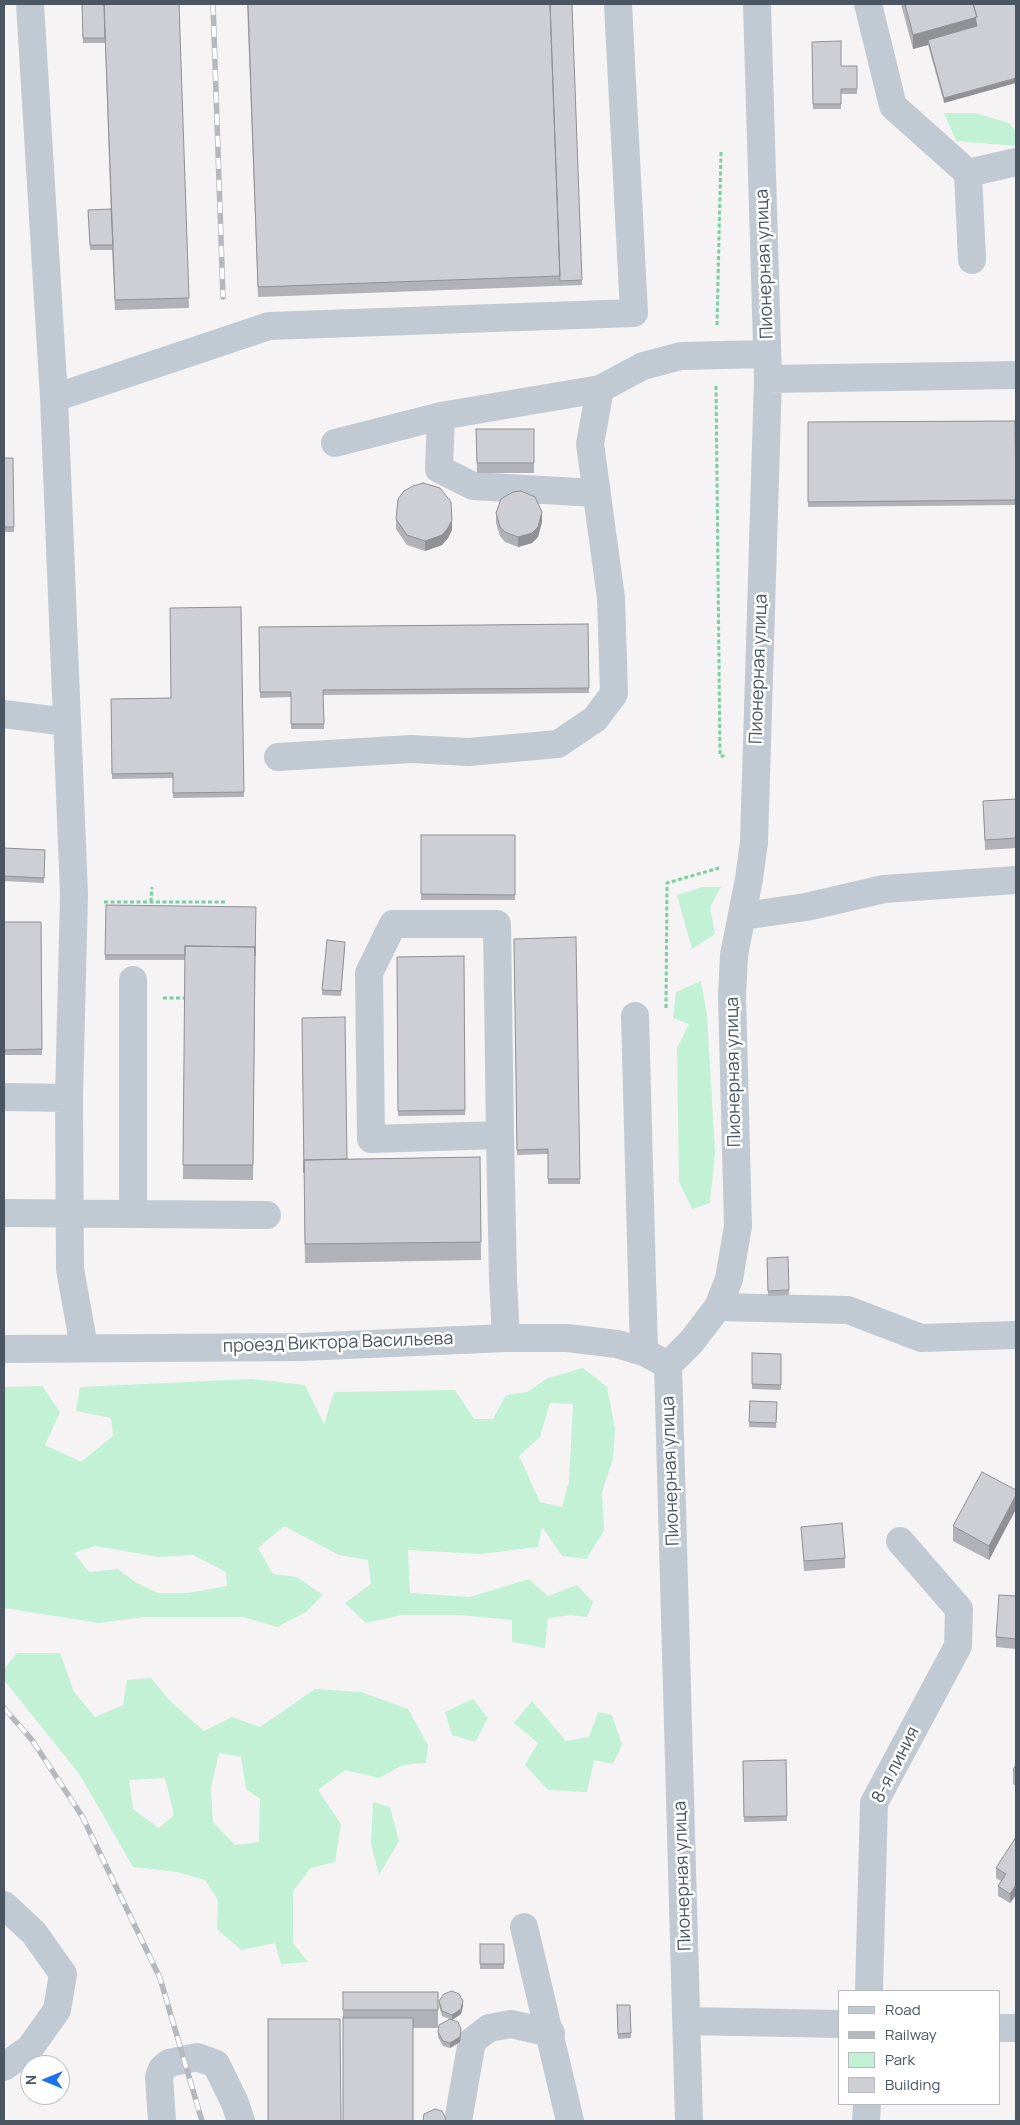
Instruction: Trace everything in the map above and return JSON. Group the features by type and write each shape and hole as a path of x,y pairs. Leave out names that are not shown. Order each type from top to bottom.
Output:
{"street":[{"path":"30,4 54,398 74,894 69,1098 70,1269 84,1347"},
{"path":"54,398 269,326 634,313 618,4"},
{"name":"Пионерная улица","path":"689,2121 668,1365 692,1341 718,1307 729,1279 738,1226 732,996 734,955 743,916 754,842 768,366 757,4"},
{"path":"868,4 893,106 968,173 972,260"},
{"path":"968,173 1016,162"},
{"path":"335,443 440,416 600,389 652,364 681,356 716,355 768,366 1016,375"},
{"path":"278,757 411,749 469,752 558,744 595,719 614,694 611,598 590,444 600,389"},
{"path":"440,416 440,469 473,486 596,493"},
{"path":"4,714 67,722"},
{"path":"743,916 806,907 884,890 1016,880"},
{"path":"500,1135 372,1139 369,973 393,924 497,924 500,1135 502,1280 506,1338"},
{"path":"133,980 133,1214"},
{"path":"635,1016 644,1352"},
{"path":"4,1096 69,1098"},
{"path":"4,1213 267,1215"},
{"path":"718,1307 848,1310 921,1338 1016,1335"},
{"name":"проезд Виктора Васильева","path":"4,1349 302,1347 506,1338 567,1338 617,1344 644,1352 668,1365"},
{"name":"8-я линия","path":"869,1990 874,1803 958,1646 959,1608 900,1542"},
{"path":"4,1905 34,1933 63,1974 57,2010 30,2048 4,2067"},
{"path":"524,1927 551,2033 570,2121"},
{"path":"687,2021 838,2024"},
{"path":"458,2121 472,2040 489,2028 511,2024 551,2033"},
{"path":"1000,2028 1016,2028"},
{"path":"162,2121 159,2078 162,2069 169,2063 197,2057 216,2064 235,2103 241,2121"},
{"path":"866,2121 867,2105"}],"path":[{"path":"721,152 716,355 720,756 728,756 728,766"},
{"path":"666,1017 666,883 721,867"},
{"path":"151,902 152,887"},
{"path":"103,912 103,902 227,902"}],"green space":[{"path":"944,113 976,113 1009,123 1016,131 1016,146 956,141"},
{"path":"702,887 721,887 710,907 715,934 692,949 677,895"},
{"path":"701,981 707,1016 715,1151 710,1203 692,1209 679,1182 677,1048 689,1024 673,1018 676,992"},
{"path":"583,1368 607,1387 615,1429 613,1459 602,1492 604,1531 586,1559 562,1556 542,1527 538,1547 481,1554 408,1550 410,1593 470,1597 529,1579 548,1596 577,1585 593,1602 587,1617 571,1615 548,1618 545,1648 512,1642 512,1620 459,1615 402,1615 366,1623 345,1603 371,1584 368,1560 339,1555 284,1526 258,1548 273,1574 297,1577 323,1595 306,1612 277,1627 243,1617 144,1617 99,1623 4,1608 4,1387 42,1386 60,1412 45,1445 81,1462 113,1436 111,1418 76,1411 80,1387 252,1379 305,1385 324,1424 334,1392 455,1390 474,1419 493,1419 506,1395 527,1392 548,1378","holes":["550,1403 573,1404 569,1482 562,1507 540,1502 519,1456 540,1437","95,1546 159,1557 193,1555 226,1572 227,1586 188,1593 158,1593 135,1582 118,1569 89,1572 74,1553"]},
{"path":"17,1653 60,1653 74,1692 95,1717 123,1705 127,1680 151,1678 170,1701 204,1731 232,1717 260,1727 315,1689 361,1692 408,1709 428,1745 426,1763 403,1765 379,1778 345,1770 318,1790 341,1824 335,1862 311,1868 293,1891 293,1943 308,1962 281,1964 275,1943 241,1950 217,1929 218,1900 205,1880 177,1872 133,1867 80,1775 4,1680 4,1669","holes":["219,1753 241,1757 246,1789 260,1799 259,1842 235,1845 213,1822 211,1788","165,1778 174,1815 159,1828 133,1809 129,1780"]},
{"path":"473,1699 488,1718 475,1742 452,1735 445,1712"},
{"path":"532,1701 566,1741 589,1737 598,1712 612,1715 622,1745 613,1764 594,1760 587,1792 548,1790 525,1765 538,1743 514,1723"},
{"path":"373,1802 390,1807 399,1841 379,1875 371,1844"}],"building":[{"path":"82,4 104,4 105,38 83,38"},
{"path":"104,4 179,4 189,298 115,300"},
{"path":"248,4 550,4 560,276 258,287"},
{"path":"550,4 572,4 582,280 560,281"},
{"path":"905,4 973,4 977,17 913,35"},
{"path":"973,4 1016,4 1016,78 944,98 928,40 977,26 975,17 977,17"},
{"path":"841,41 841,66 857,66 857,89 841,89 841,104 813,104 812,42"},
{"path":"111,209 113,245 90,245 88,210"},
{"path":"1015,421 1016,500 808,502 808,422"},
{"path":"476,429 534,429 534,463 477,463"},
{"path":"4,458 13,458 14,527 4,527"},
{"path":"423,483 440,488 451,502 452,520 442,535 425,541 407,535 396,519 398,499 404,491"},
{"path":"521,491 535,497 542,512 538,527 532,533 518,537 505,532 500,527 496,513 501,499 513,492"},
{"path":"241,607 244,792 173,793 173,773 112,774 111,699 171,698 170,608"},
{"path":"588,624 589,688 323,690 324,724 291,724 291,692 260,692 259,627"},
{"path":"1016,799 1016,838 985,840 983,801"},
{"path":"421,835 515,835 515,895 421,894"},
{"path":"4,848 45,850 44,878 4,876"},
{"path":"106,905 256,907 255,956 255,947 185,946 185,955 105,955"},
{"path":"4,922 41,922 42,1049 4,1050"},
{"path":"576,937 580,1179 548,1179 548,1149 517,1150 514,939"},
{"path":"327,940 345,942 341,991 322,990"},
{"path":"185,946 255,947 253,1165 183,1165"},
{"path":"464,956 465,1110 398,1111 397,957"},
{"path":"345,1017 347,1159 304,1160 304,1173 302,1018"},
{"path":"480,1157 481,1242 305,1244 304,1160"},
{"path":"788,1257 789,1290 768,1291 767,1258"},
{"path":"752,1353 781,1354 781,1385 752,1384"},
{"path":"750,1401 777,1402 776,1423 749,1422"},
{"path":"982,1472 1016,1490 1016,1495 989,1546 953,1526"},
{"path":"842,1523 845,1558 804,1561 801,1527"},
{"path":"999,1595 1016,1596 1016,1639 996,1637"},
{"path":"786,1760 787,1816 744,1817 743,1761"},
{"path":"1016,1837 1016,1885 1010,1894 998,1886 1006,1874 996,1868"},
{"path":"480,1944 504,1944 504,1964 480,1964"},
{"path":"452,1991 459,1994 463,2001 461,2009 452,2015 442,2011 439,2001 444,1994"},
{"path":"343,1992 438,1992 438,2010 343,2010"},
{"path":"617,2005 630,2005 631,2033 618,2034"},
{"path":"343,2018 413,2018 413,2121 343,2121"},
{"path":"268,2019 340,2019 341,2121 268,2121"},
{"path":"450,2019 458,2022 461,2029 460,2037 450,2043 443,2041 438,2032 439,2025"},
{"path":"435,2109 442,2111 446,2119 445,2121 423,2121 424,2114"}],"railway":[{"path":"213,4 223,297"},
{"path":"4,1708 32,1740 82,1816 160,1978 202,2121"}]}
